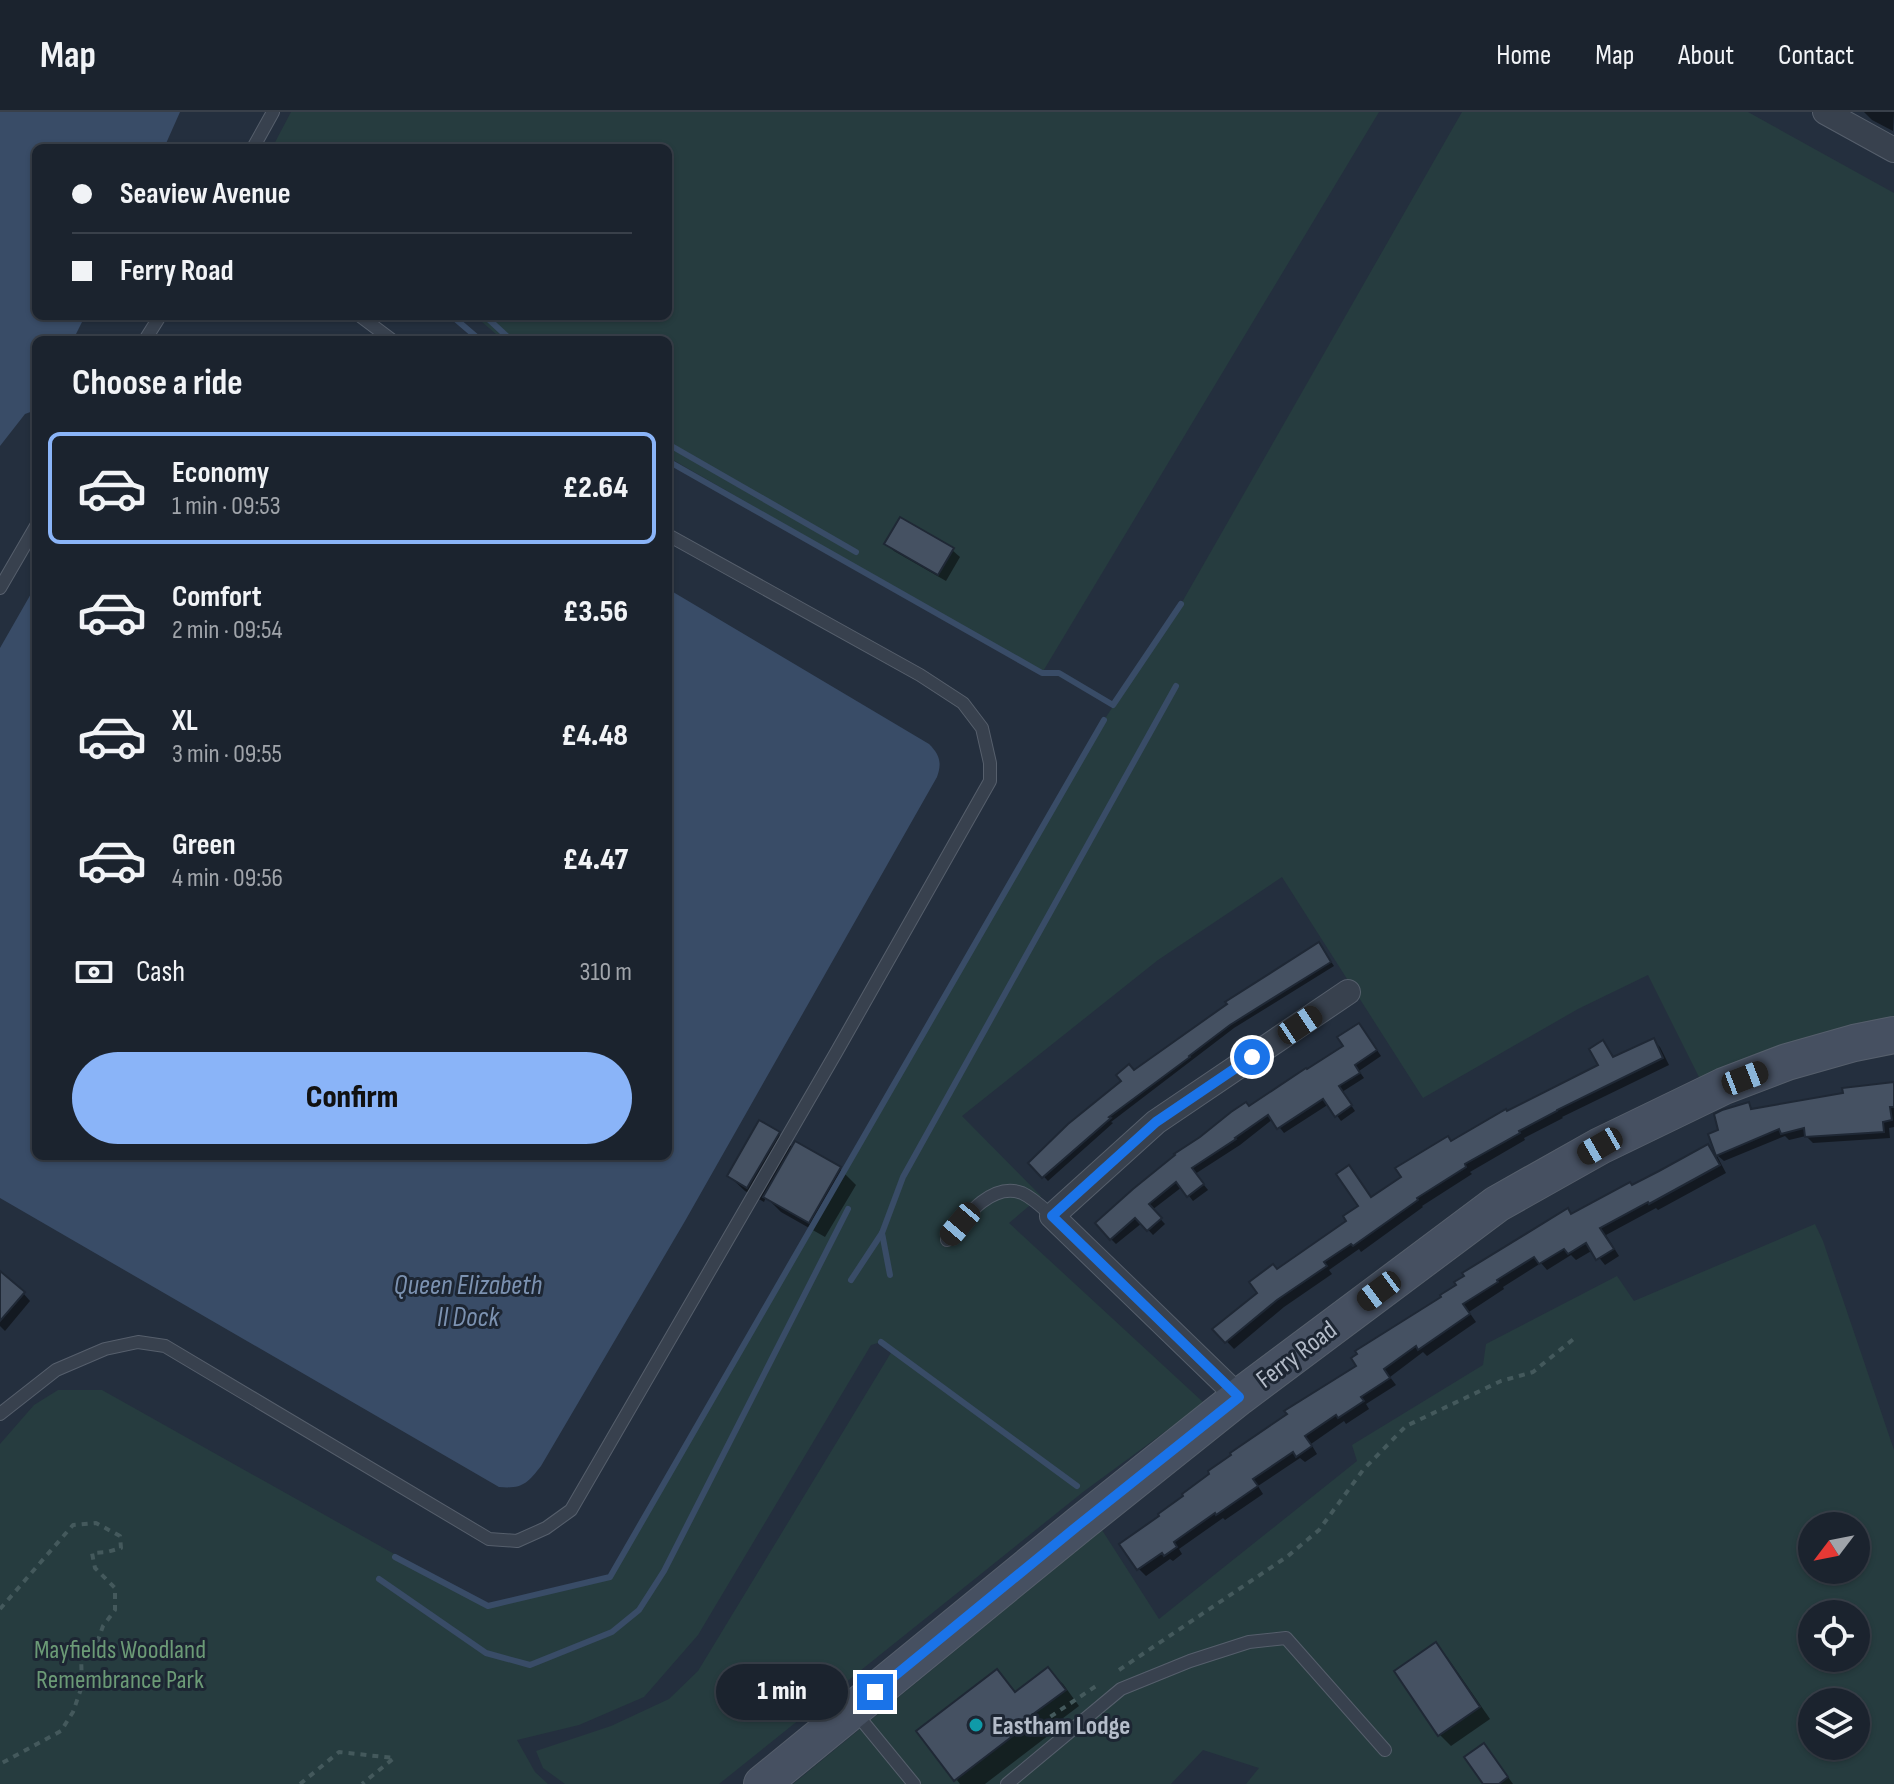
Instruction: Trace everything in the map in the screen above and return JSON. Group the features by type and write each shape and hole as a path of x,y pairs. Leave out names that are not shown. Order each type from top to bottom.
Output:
{"street":[{"path":"1833,114 1894,150"},
{"path":"1239,1397 1052,1216 1156,1122 1348,992"},
{"name":"Ferry Road","path":"762,1784 1239,1397 1497,1204 1600,1146 1694,1099 1787,1062 1894,1035"}],"lane":[{"path":"255,144 273,112"},
{"path":"365,320 387,336"},
{"path":"0,588 32,533"},
{"path":"0,1414 56,1370 105,1349 138,1342 165,1346 489,1539 517,1541 546,1528 571,1510 990,781 990,763 982,728 963,703 920,675 672,537"},
{"path":"947,1240 975,1209 993,1194 1002,1191 1021,1193 1052,1216"},
{"path":"1007,1784 1121,1689 1190,1661 1249,1642 1286,1638 1385,1750"},
{"path":"853,1710 914,1784"}],"path":[{"path":"1116,1672 1288,1556 1319,1530 1363,1470 1406,1426 1501,1381 1533,1372 1576,1337"},
{"path":"0,1609 73,1525 96,1523 120,1536 121,1548 92,1553 95,1568 115,1588 115,1610 103,1626 98,1640 81,1654 82,1686 73,1712 61,1731 0,1764"},
{"path":"1061,1738 1047,1719 1105,1680"},
{"path":"300,1784 339,1752 394,1758 362,1784"}],"green space":[{"path":"291,112 1379,112 1042,673 672,459 672,336 498,336 480,320 672,320 672,144 274,144"},
{"name":"Mayfields Woodland Remembrance Park","path":"1462,112 1748,112 1894,193 1894,1019 1700,1079 1648,975 1578,1009 1423,1098 1282,877 1158,960 962,1116 1041,1196 1009,1223 1204,1403 1083,1492 719,1784 565,1784 543,1768 536,1751 611,1726 669,1699 698,1671 892,1351 881,1342 871,1345 698,1635 644,1697 579,1725 517,1740 535,1772 548,1784 0,1784 0,1444 34,1405 58,1390 102,1390 487,1606 610,1577 1104,720 1181,604"},
{"path":"1815,1224 1894,1450 1894,1784 1246,1784 1259,1768 1203,1750 1171,1784 793,1784 1102,1530 1159,1619 1357,1461 1352,1445 1483,1365 1486,1344 1617,1276 1634,1301"}],"water":[{"path":"0,112 180,112 166,144 32,144 32,320 83,320 75,336 32,336 32,411 25,414 0,446"},
{"name":"Queen Elizabeth II Dock","path":"672,591 929,744 938,756 937,777 685,1221 541,1466 523,1484 499,1487 0,1198 0,648 32,592 32,1160 672,1160"}],"building":[{"path":"900,517 954,548 938,575 884,544"},
{"path":"1319,942 1331,962 1230,1025 1109,1117 1042,1178 1028,1163 1068,1124 1121,1081 1116,1075 1129,1064 1134,1070 1227,1004 1225,1002"},
{"path":"1359,1023 1377,1050 1355,1065 1360,1073 1339,1086 1352,1105 1335,1117 1323,1099 1277,1129 1268,1115 1192,1168 1204,1184 1187,1197 1176,1182 1149,1204 1162,1218 1147,1231 1135,1218 1110,1240 1095,1223 1174,1154 1231,1112 1246,1102 1249,1106 1343,1046 1337,1037"},
{"path":"1654,1038 1663,1058 1557,1110 1465,1164 1466,1167 1417,1198 1353,1246 1351,1244 1324,1262 1327,1266 1277,1300 1225,1343 1212,1329 1257,1293 1249,1282 1273,1264 1277,1269 1346,1221 1343,1216 1358,1206 1336,1174 1349,1165 1371,1197 1401,1177 1395,1168 1448,1136 1451,1141 1506,1109 1598,1065 1589,1049 1603,1040 1613,1057"},
{"path":"1894,1082 1894,1107 1890,1107 1892,1120 1883,1122 1884,1132 1805,1137 1804,1128 1781,1134 1779,1129 1716,1156 1708,1134 1718,1130 1714,1114 1749,1102 1751,1109 1843,1093 1842,1088"},
{"path":"759,1120 780,1132 747,1188 727,1176"},
{"path":"795,1141 841,1167 809,1223 763,1197"},
{"path":"1708,1144 1720,1165 1600,1228 1614,1249 1596,1260 1586,1243 1568,1254 1564,1249 1539,1264 1534,1257 1497,1280 1463,1304 1470,1314 1384,1369 1390,1378 1361,1397 1364,1401 1305,1436 1312,1446 1296,1457 1293,1452 1253,1479 1258,1486 1174,1542 1177,1547 1137,1570 1119,1544 1159,1516 1230,1453 1287,1414 1284,1411 1356,1366 1351,1358 1357,1354 1355,1351 1441,1297 1464,1276 1462,1273 1568,1208 1571,1214"},
{"path":"0,1271 25,1292 0,1321"},
{"path":"1436,1642 1480,1707 1438,1736 1394,1671"},
{"name":"Eastham Lodge","path":"1048,1667 1066,1690 1032,1715 1035,1719 954,1781 916,1731 997,1669 1015,1692"},
{"path":"1484,1743 1508,1777 1499,1784 1483,1784 1464,1757"}],"waterway":[{"path":"457,320 475,336"},
{"path":"489,320 507,336"},
{"path":"672,446 856,552"},
{"path":"672,463 1042,673 1059,673 1113,705 1181,604"},
{"path":"851,1280 882,1233 903,1177 1176,686"},
{"path":"395,1557 488,1606 610,1577 1104,720"},
{"path":"379,1579 486,1653 530,1665 612,1632 639,1610 664,1571 848,1209"},
{"path":"882,1233 890,1275"},
{"path":"881,1342 1077,1486"}],"place":[{"name":"Eastham Lodge","path":"976,1725"}],"route":[{"path":"875,1692 1239,1397 1052,1216 1156,1122 1252,1057"}]}
